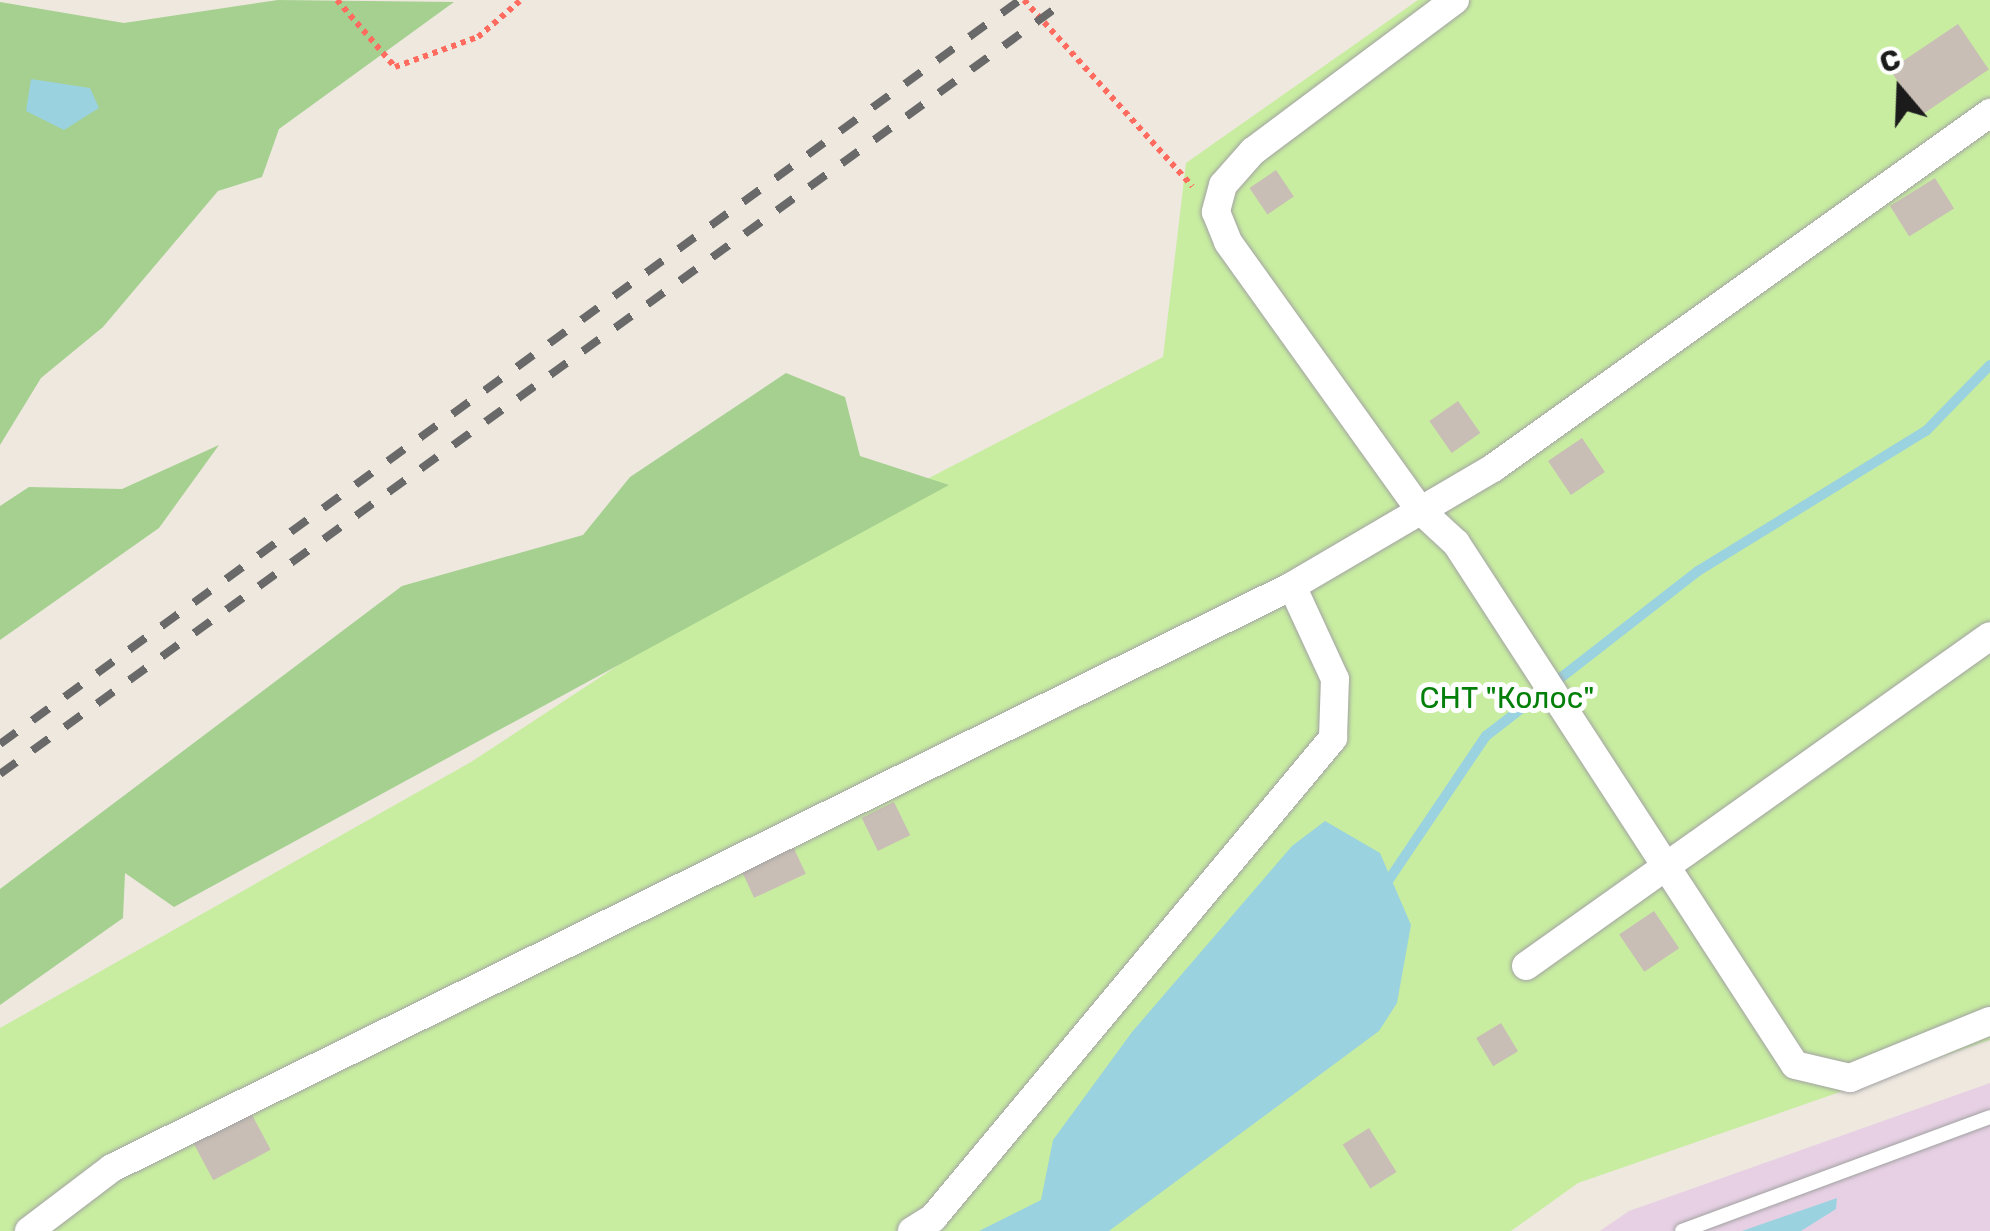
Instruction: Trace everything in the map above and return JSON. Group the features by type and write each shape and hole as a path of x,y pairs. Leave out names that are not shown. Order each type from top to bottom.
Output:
{"street":[{"path":"1455,0 1253,151 1223,185 1216,212 1228,242 1419,510 1456,543 1795,1064 1850,1078 1990,1021"},
{"path":"29,1231 112,1168 1292,586 1493,468 1990,113"},
{"path":"912,1231 933,1218 1334,738 1335,679 1292,586"},
{"path":"1526,966 1990,636"}],"lane":[{"path":"1682,1231 1990,1118"}],"path":[{"path":"338,0 395,67 478,37 521,0"},
{"path":"1024,0 1216,212"}],"shaded area":[{"path":"1990,1083 1990,1231 1600,1231 1629,1211"}],"green space":[{"path":"278,0 454,2 279,129 262,177 218,191 103,327 41,378 0,445 0,2 124,23"},
{"name":"СНТ \"Колос\"","path":"1418,0 1990,0 1990,1040 1578,1183 1511,1231 0,1231 0,1028 471,762 809,540 1163,357 1186,163"},
{"path":"786,373 845,397 860,456 949,485 174,907 125,873 123,918 0,1005 0,889 402,586 583,535 630,477"},
{"path":"219,445 159,528 0,640 0,506 29,487 122,489"}],"water":[{"path":"31,79 90,88 99,108 64,130 26,111"},
{"path":"1325,821 1380,853 1411,925 1397,1003 1379,1031 1109,1231 979,1231 1041,1200 1053,1140 1132,1032 1292,846"},
{"path":"1837,1198 1836,1209 1801,1231 1742,1231"}],"building":[{"path":"1958,24 1989,70 1921,115 1890,70"},
{"path":"1276,170 1294,197 1267,214 1249,188"},
{"path":"1935,178 1954,209 1909,237 1890,206"},
{"path":"1458,401 1480,433 1452,453 1429,421"},
{"path":"1582,438 1605,472 1571,495 1548,461"},
{"path":"894,802 910,835 878,851 862,818"},
{"path":"791,842 806,874 754,898 739,866"},
{"path":"1654,911 1679,948 1644,972 1619,934"},
{"path":"1501,1023 1518,1051 1493,1066 1476,1038"},
{"path":"250,1111 271,1150 213,1180 193,1142"},
{"path":"1369,1128 1397,1172 1370,1189 1343,1144"}],"waterway":[{"path":"1386,884 1486,736 1698,571 1926,431 1990,365"}],"railway":[{"path":"0,744 1020,0"},
{"path":"0,774 1067,0"}]}
